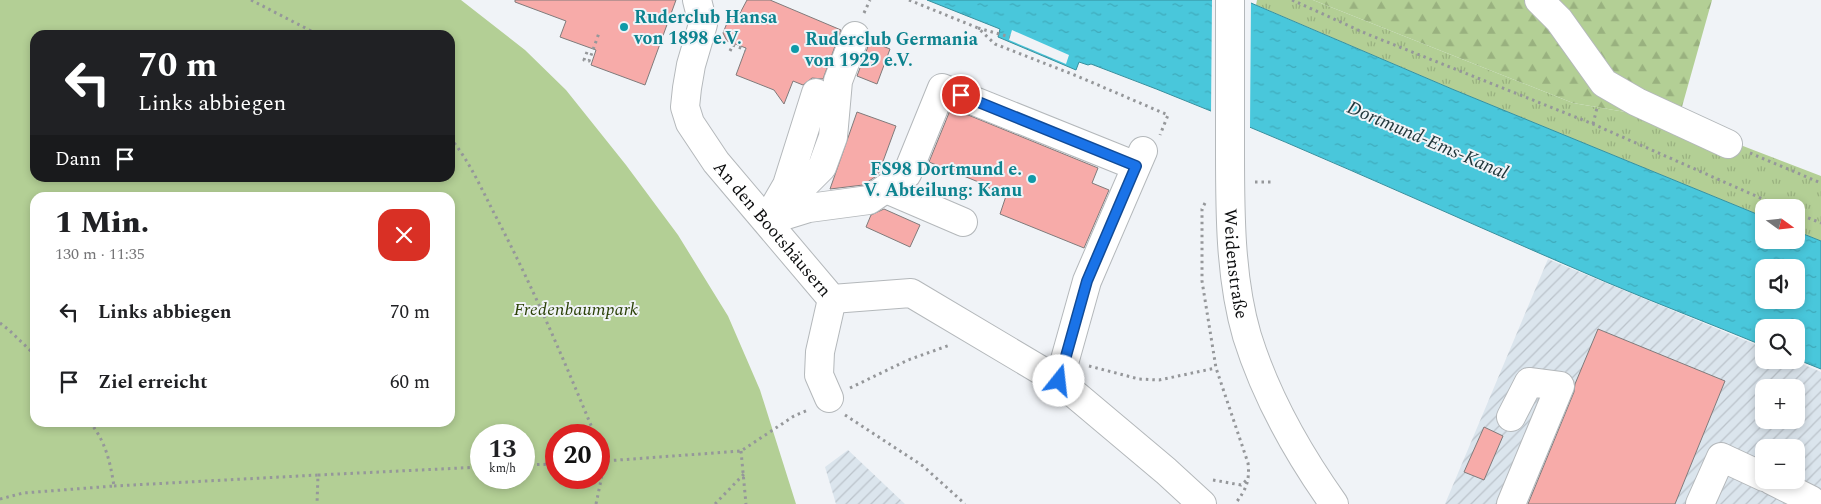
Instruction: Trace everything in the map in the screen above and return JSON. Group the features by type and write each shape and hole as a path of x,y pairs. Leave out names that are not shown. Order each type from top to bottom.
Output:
{"street":[{"name":"An den Bootshäusern","path":"698,0 703,24 691,65 687,88 686,107 690,123 716,162 768,221 832,299 911,293 1061,373 1202,504"},
{"name":"Weidenstraße","path":"1230,0 1231,235 1237,284 1247,334 1259,372 1278,414 1296,448 1334,504"},
{"path":"1539,0 1559,20 1604,83 1636,102 1728,144"},
{"path":"768,221 822,167 833,137 838,81 855,36"},
{"path":"768,221 809,208 869,200 907,174 942,88 1146,152 1087,281 1061,373"},
{"path":"768,221 786,184 816,93"},
{"path":"886,189 963,222"},
{"path":"829,398 819,375 820,352 832,299"},
{"path":"1510,417 1529,382 1560,386 1511,504"},
{"path":"1700,504 1720,457 1755,473"},
{"path":"1789,489 1811,500 1809,504"}],"path":[{"path":"251,0 309,30"},
{"path":"909,0 978,28 1010,37"},
{"path":"1292,0 1367,34 1593,124 1763,199"},
{"path":"978,28 995,44 1077,76 1168,115 1146,152"},
{"path":"587,52 584,60 588,62 599,33"},
{"path":"730,51 733,46 746,50"},
{"path":"455,144 462,152 508,240 560,349 591,424"},
{"path":"1728,144 1821,183"},
{"path":"1207,200 1202,209 1202,281 1216,368 1248,463 1250,477 1241,497 1235,504"},
{"path":"1805,217 1821,223"},
{"path":"0,323 30,350"},
{"path":"610,461 741,451 794,416 824,404 829,398 908,360 958,342"},
{"path":"1061,373 1086,366 1139,379 1159,380 1216,368"},
{"path":"829,398 844,414 923,466 964,504"},
{"path":"93,427 109,456 114,486"},
{"path":"741,451 746,504"},
{"path":"0,499 23,493 114,486 470,468"},
{"path":"715,504 744,473"},
{"path":"317,504 318,475"},
{"path":"596,504 599,489"}],"shaded area":[{"path":"1548,259 1755,344 1755,369 1805,369 1805,365 1821,372 1821,504 1445,504"},
{"path":"848,450 905,504 836,504 825,467"}],"green space":[{"name":"Fredenbaumpark","path":"0,0 461,0 525,50 566,90 626,165 678,235 728,316 760,390 796,504 0,504"},
{"path":"1257,0 1313,0 1573,103 1678,121 1821,176 1821,241 1805,235 1805,199 1755,199 1755,213 1452,89 1256,5"},
{"path":"1313,0 1712,0 1678,121 1573,103"}],"water":[{"name":"Dortmund-Ems-Kanal","path":"927,0 1244,0 1452,89 1755,213 1755,249 1805,249 1805,235 1821,241 1821,369 1805,363 1805,319 1755,319 1755,342 1606,282 1221,115 1091,64 1079,62 1076,70 998,37 1000,29"}],"pier":[{"path":"1212,0 1251,0 1250,129 1211,113"},
{"path":"1012,30 1069,55 1066,64 1009,40"}],"building":[{"name":"Ruderclub Hansa von 1898 e.V.","path":"515,0 676,0 645,85 591,65 596,50 560,37 566,21 515,2"},
{"name":"Ruderclub Germania von 1929 e.V.","path":"747,0 770,0 841,30 823,79 812,78 803,85 793,81 784,104 774,90 736,75 746,48 727,41 723,33 729,18 739,15"},
{"path":"870,41 890,49 877,84 857,76"},
{"name":"FS98 Dortmund e. V. Abteilung: Kanu","path":"951,108 1098,168 1092,183 1109,190 1084,248 1000,214 1006,196 981,183 929,162"},
{"path":"857,112 896,126 878,175 863,185 830,189"},
{"path":"884,209 920,225 910,247 866,227 871,215"},
{"path":"1598,329 1725,381 1675,504 1528,504"},
{"path":"1484,427 1503,436 1484,480 1464,472"}],"place":[{"name":"Ruderclub Hansa von 1898 e.V.","path":"624,27"},
{"name":"Ruderclub Germania von 1929 e.V.","path":"795,49"},
{"name":"FS98 Dortmund e. V. Abteilung: Kanu","path":"1032,179"}],"route":[{"path":"961,95 1136,166 1087,281 1059,381"}]}
